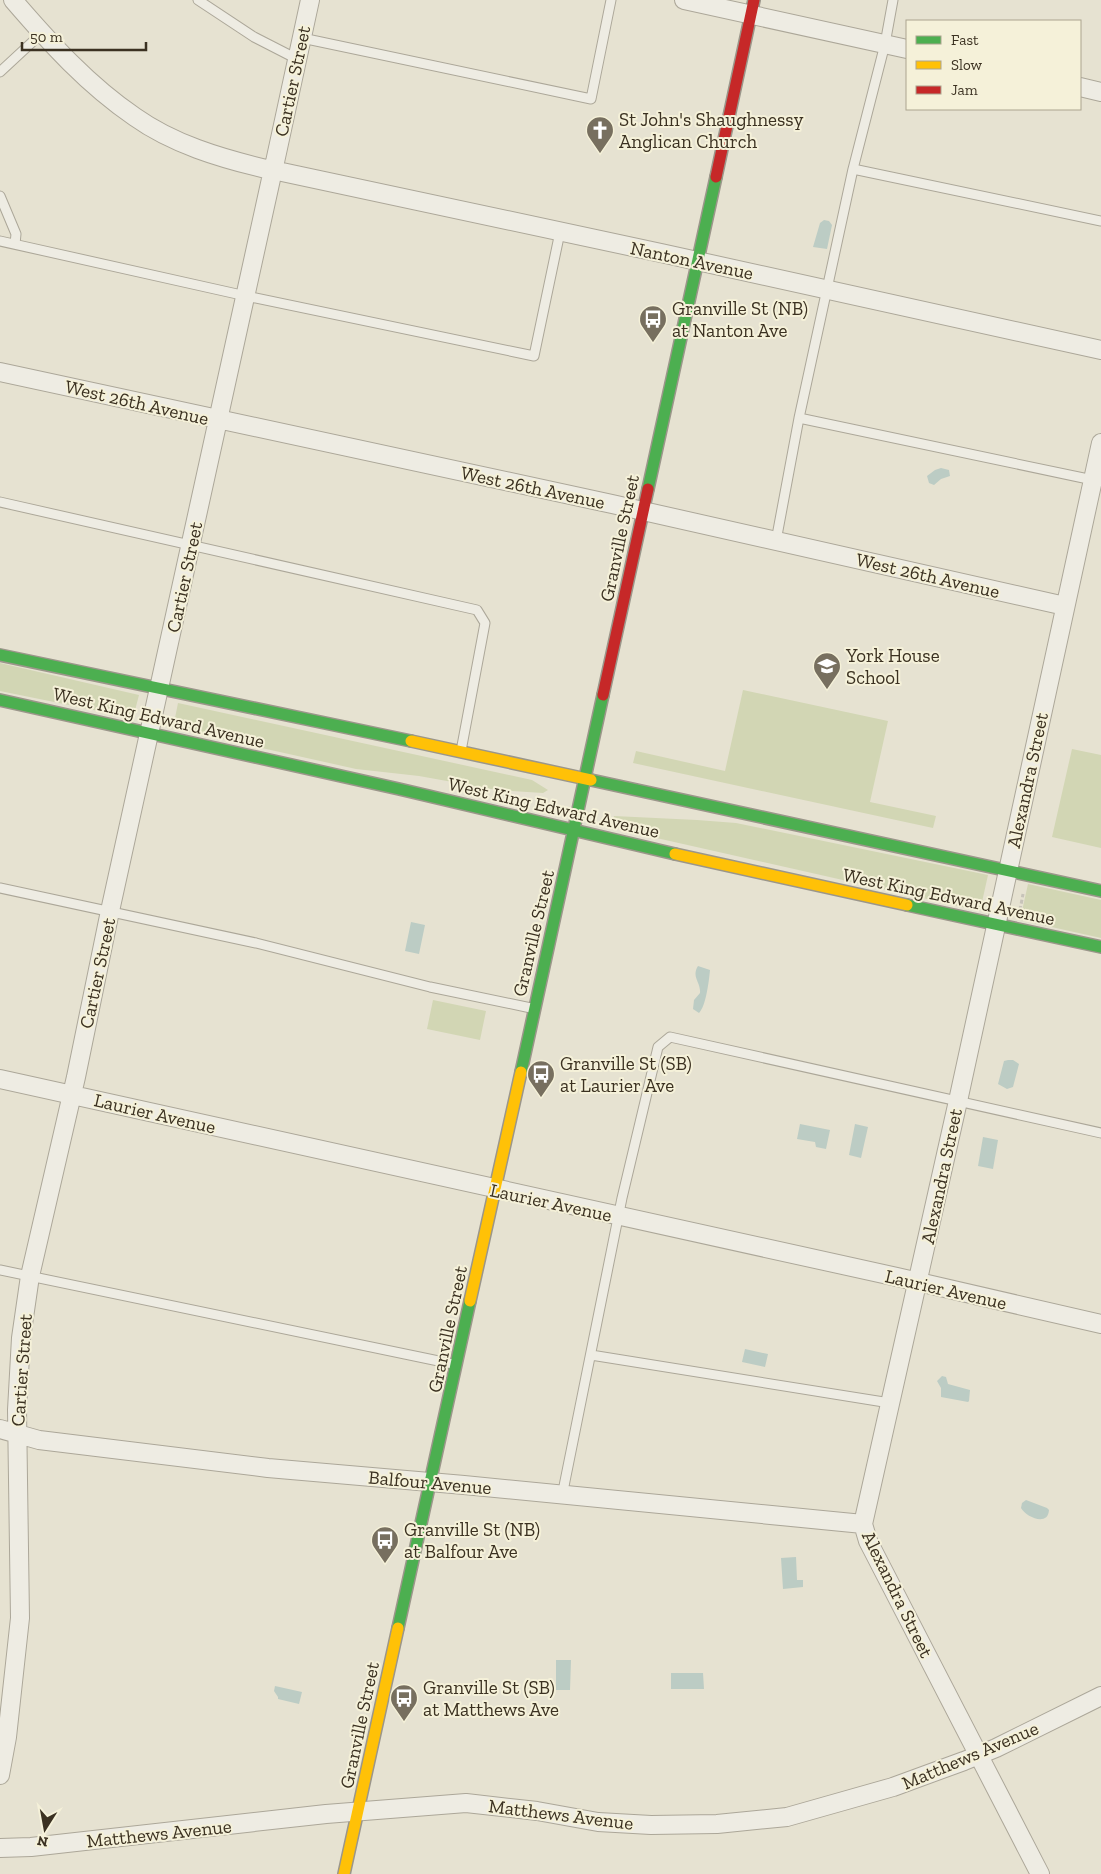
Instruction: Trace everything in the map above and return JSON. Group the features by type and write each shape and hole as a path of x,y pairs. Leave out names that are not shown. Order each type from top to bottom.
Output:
{"main road":[{"name":"Granville Street","path":"344,1874 574,831 752,8"},
{"name":"West King Edward Avenue","path":"0,654 1101,891"},
{"name":"West King Edward Avenue","path":"0,700 399,789 574,831 1101,947"}],"street":[{"name":"Nanton Avenue","path":"13,0 42,34 94,86 136,118 181,142 225,158 274,171 697,261 1101,350"},
{"name":"Cartier Street","path":"0,1775 7,1737 20,1618 8,1431 30,1276 72,1095 110,910 274,171 310,0"},
{"path":"684,0 752,8 906,49"},
{"path":"1081,87 1101,92"},
{"name":"West 26th Avenue","path":"0,372 776,540 1065,606"},
{"name":"Alexandra Street","path":"1040,1874 868,1541 863,1524 958,1101 1101,443"},
{"name":"Laurier Avenue","path":"0,1079 1101,1324"},
{"name":"Balfour Avenue","path":"8,1431 39,1440 268,1468 863,1524"},
{"name":"Matthews Avenue","path":"0,1848 32,1847 358,1811 466,1802 537,1811 598,1822 651,1825 717,1824 787,1817 893,1787 980,1755 1101,1696"}],"lane":[{"path":"198,0 254,37 298,59"},
{"path":"302,38 591,99 610,0"},
{"path":"776,540 853,169 885,44 893,0"},
{"path":"0,72 42,34"},
{"path":"853,169 1101,221"},
{"path":"0,196 16,234 15,244"},
{"path":"0,241 246,296 534,356 560,232"},
{"path":"800,418 1093,480"},
{"path":"0,502 477,610 485,623 461,752"},
{"path":"0,888 110,910 256,943 430,987 534,1009"},
{"path":"562,1496 619,1217 658,1046 670,1037 1101,1133"},
{"path":"0,1270 457,1365"},
{"path":"591,1355 890,1403"}],"path":[{"path":"1020,910 1024,893"}],"green space":[{"path":"0,663 139,695 133,718 0,691"},
{"path":"743,690 888,721 870,802 936,816 933,828 633,763 636,751 725,771"},
{"path":"178,703 532,780 548,790 543,793 497,790 419,776 356,769 173,728"},
{"path":"1072,749 1101,755 1101,848 1052,837"},
{"path":"614,816 736,823 988,875 980,911 621,830 612,823"},
{"path":"1028,884 1101,900 1101,938 1020,920"},
{"path":"433,1000 486,1011 480,1040 427,1029"}],"shaded area":[{"path":"824,220 829,221 832,225 827,249 813,247 820,223"},
{"path":"941,468 949,470 950,476 941,479 934,485 929,483 927,476"},
{"path":"411,922 425,925 419,954 405,951"},
{"path":"698,966 710,970 705,999 699,1013 693,1009 694,1000 700,993 696,976"},
{"path":"1013,1060 1019,1064 1013,1087 1007,1089 998,1084 1004,1061"},
{"path":"800,1124 830,1130 826,1149 816,1147 815,1142 797,1139"},
{"path":"855,1124 868,1127 861,1158 849,1155"},
{"path":"983,1137 998,1140 993,1169 978,1166"},
{"path":"745,1349 768,1354 765,1367 742,1362"},
{"path":"942,1376 946,1377 948,1384 970,1390 969,1401 941,1397 941,1388 937,1381"},
{"path":"1026,1500 1047,1508 1049,1510 1048,1515 1045,1518 1036,1519 1027,1514 1021,1508 1022,1503"},
{"path":"796,1557 797,1580 803,1580 803,1587 783,1589 781,1558"},
{"path":"556,1660 571,1660 570,1690 556,1690"},
{"path":"671,1673 703,1673 704,1689 671,1689"},
{"path":"275,1686 302,1692 299,1704 278,1699 274,1691"}],"traffic: fast":[{"path":"648,489 716,177"},
{"path":"0,655 411,741"},
{"path":"521,1072 603,695"},
{"path":"0,700 399,789 675,854"},
{"path":"591,780 1101,891"},
{"path":"907,905 1101,947"},
{"path":"398,1628 470,1301"}],"traffic: slow":[{"path":"411,741 591,780"},
{"path":"675,854 907,905"},
{"path":"470,1301 521,1072"},
{"path":"344,1874 398,1628"}],"traffic: jam":[{"path":"716,177 754,0"},
{"path":"603,695 648,489"}],"place":[{"name":"St John's Shaughnessy Anglican Church","path":"600,154"},
{"name":"Granville St (NB) at Nanton Ave","path":"653,343"},
{"name":"York House School","path":"827,690"},
{"name":"Granville St (SB) at Laurier Ave","path":"541,1098"},
{"name":"Granville St (NB) at Balfour Ave","path":"385,1564"},
{"name":"Granville St (SB) at Matthews Ave","path":"404,1722"}]}
